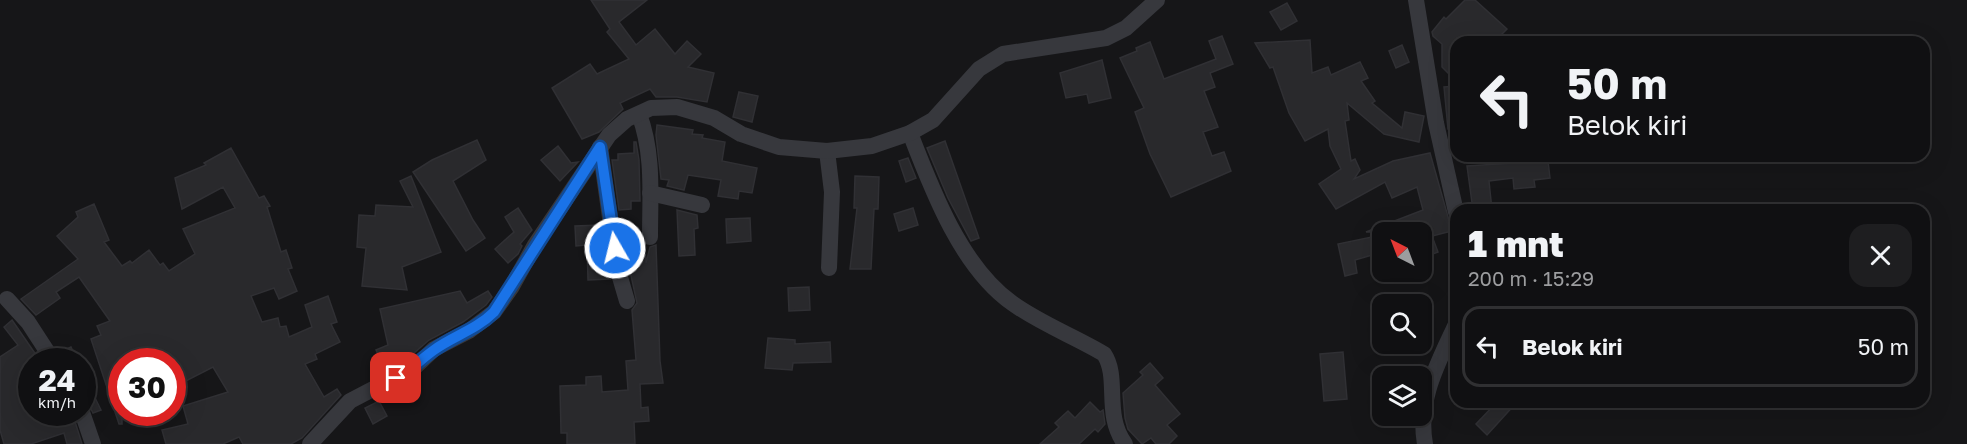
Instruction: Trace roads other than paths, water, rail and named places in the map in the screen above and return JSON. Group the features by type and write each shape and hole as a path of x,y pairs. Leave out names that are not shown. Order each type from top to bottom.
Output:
{"street":[{"path":"310,444 350,401 415,367 434,349 469,331 494,312 600,147 618,127 639,114 664,106 688,109 714,118 741,134 773,145 827,151 861,148 910,133 933,120 979,69 1003,54 1106,38 1126,28 1157,0"},
{"path":"1416,0 1436,123 1454,204"},
{"path":"639,114 648,138 650,237"},
{"path":"910,133 931,186 954,232 984,278 1013,304 1063,334 1104,354 1112,372 1110,393 1118,435 1125,444"},
{"path":"600,147 617,267 627,301"},
{"path":"827,151 832,192 829,268"},
{"path":"650,193 702,205"},
{"path":"7,299 28,322 45,348"},
{"path":"1425,444 1421,424 1424,401 1450,338"},
{"path":"87,426 93,444"}]}
